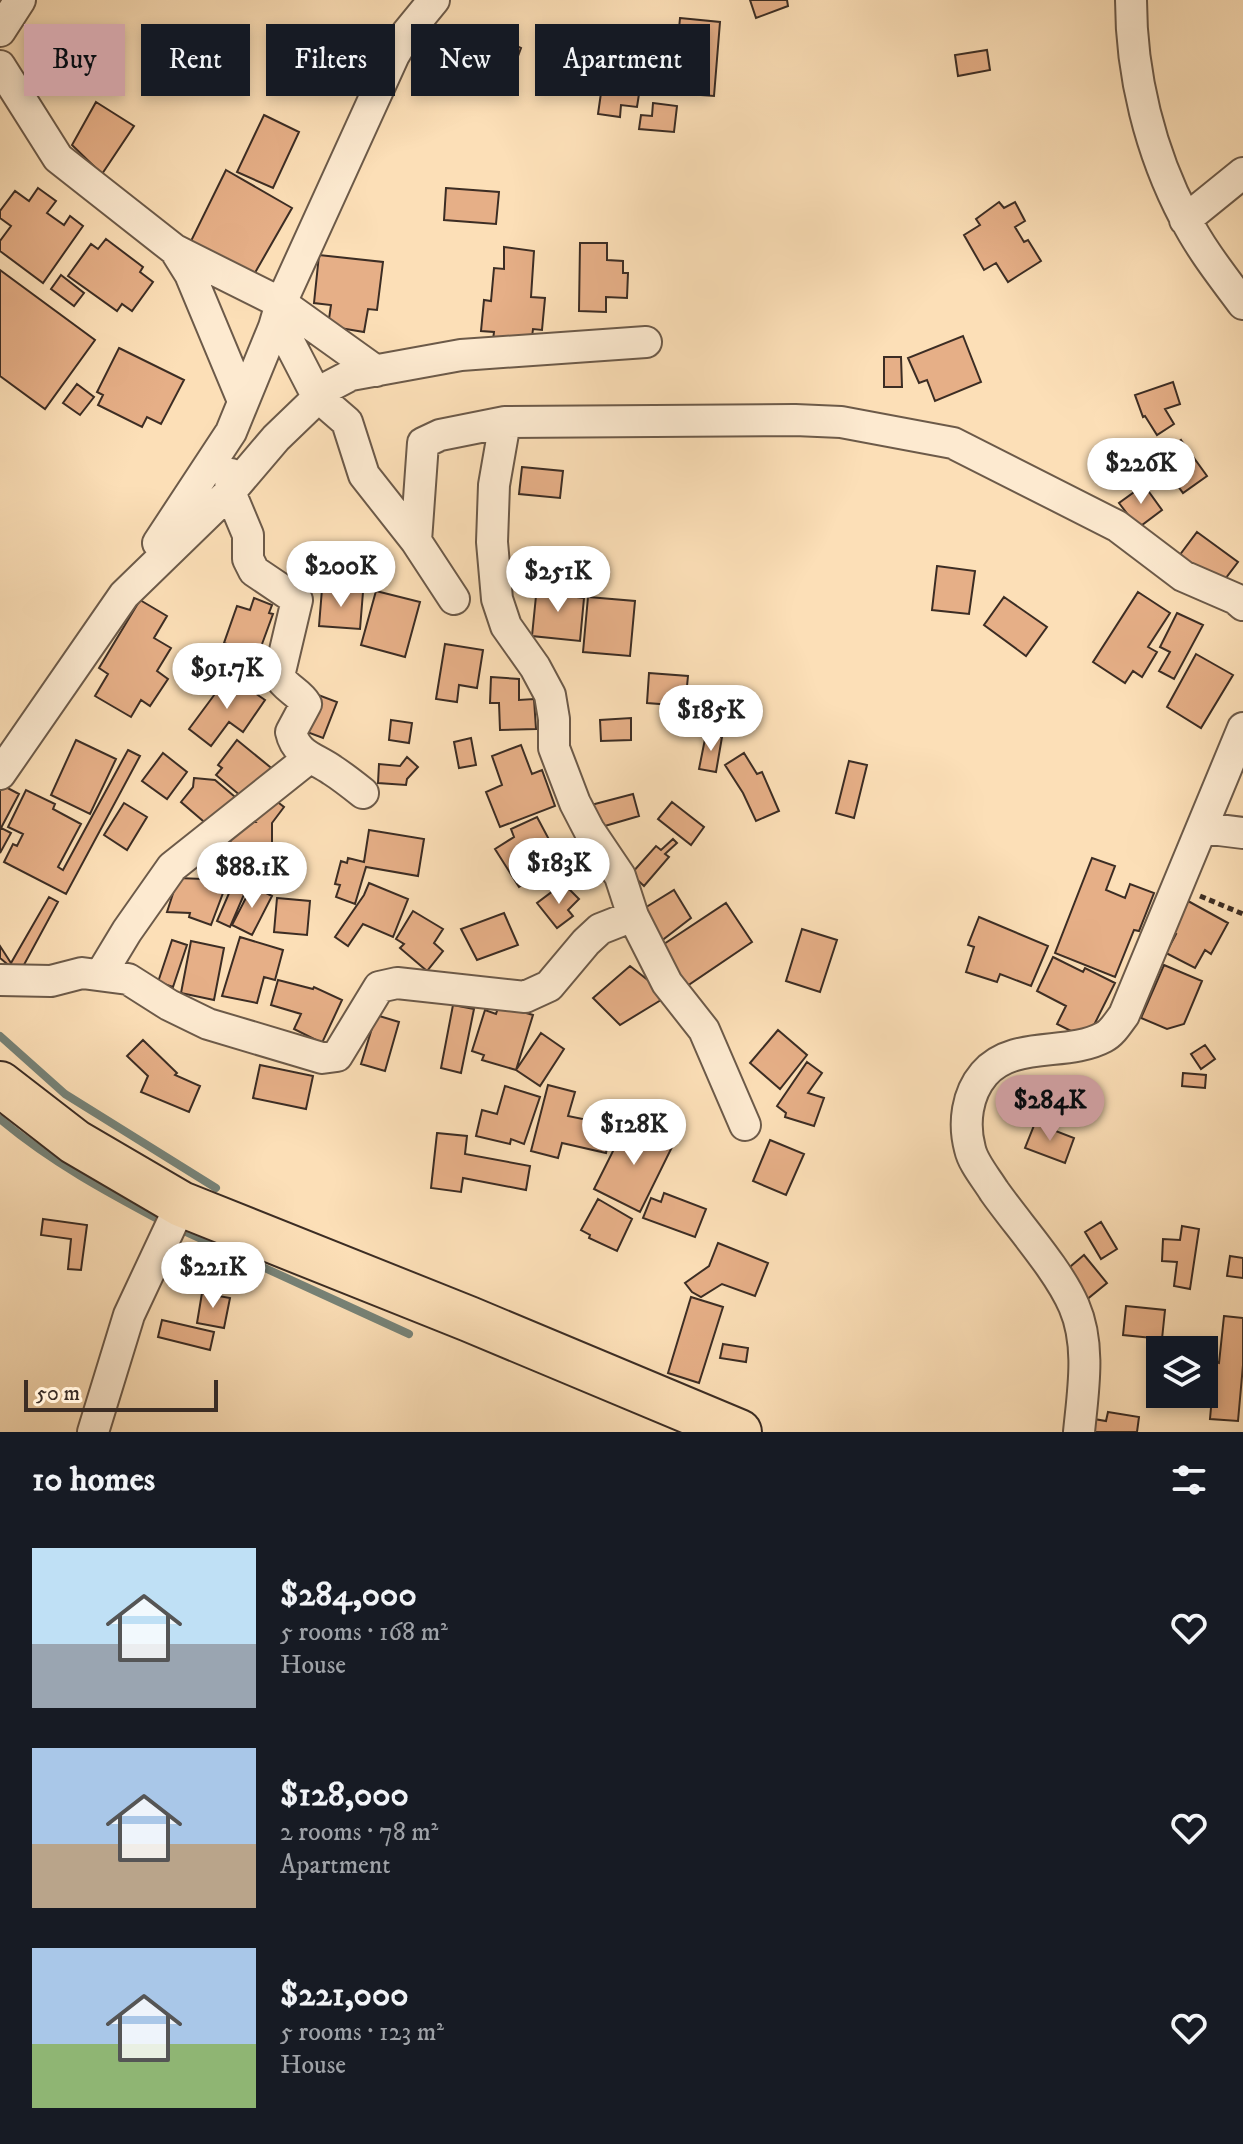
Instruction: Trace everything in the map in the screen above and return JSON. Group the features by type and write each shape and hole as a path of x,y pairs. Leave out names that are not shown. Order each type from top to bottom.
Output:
{"main road":[{"path":"0,1084 75,1142 181,1204 469,1319 739,1432"}],"street":[{"path":"0,31 20,0"},
{"path":"0,774 124,595 231,432 278,315 394,55 433,0"},
{"path":"1131,0 1131,38 1156,156 1185,220 1243,304"},
{"path":"0,66 58,158 175,250 278,315 376,371"},
{"path":"1185,220 1243,173"},
{"path":"175,250 190,274 243,401"},
{"path":"278,315 317,396 347,422 364,475 416,541 454,599"},
{"path":"124,595 230,492 317,396 351,375 461,355 646,342"},
{"path":"416,541 423,443 440,435 505,422 826,421 953,443 1117,526 1183,576 1243,605"},
{"path":"505,422 494,485 492,528 497,599 506,626 535,667 550,695 554,748 562,773 589,830 620,876 633,916 667,983 704,1030 745,1125"},
{"path":"231,432 230,492 248,535 248,559 254,571 297,600 279,676 283,684 301,696 306,704 291,732 293,743 309,758 328,767 363,793"},
{"path":"1079,1432 1084,1381 1083,1336 1074,1306 1055,1273 983,1175 970,1151 967,1123 971,1094 986,1071 1012,1055 1081,1046 1107,1036 1124,1015 1243,728"},
{"path":"101,974 172,867 309,758"},
{"path":"1203,828 1243,833"},
{"path":"0,980 51,981 82,973 128,979 169,1005 208,1024 322,1058 332,1058 337,1056 379,987 397,983 525,997 549,986 600,929 633,916"},
{"path":"93,1432 129,1315 181,1204"}],"path":[{"path":"1179,887 1243,914"}],"building":[{"path":"750,0 787,0 788,6 756,18"},
{"path":"680,18 720,22 714,96 710,96 710,24 679,24"},
{"path":"987,50 990,70 958,76 955,55"},
{"path":"601,96 639,96 637,107 621,105 620,117 598,114"},
{"path":"96,102 134,126 102,174 72,145"},
{"path":"653,103 677,106 674,132 639,129 641,115 652,116"},
{"path":"264,115 299,132 273,188 237,172"},
{"path":"226,170 292,208 252,278 190,243"},
{"path":"38,188 56,201 47,213 64,225 70,216 83,226 43,283 0,251 0,241 11,226 0,218 0,211 15,191 29,201"},
{"path":"446,188 499,192 496,224 444,220"},
{"path":"999,202 1004,208 1015,202 1025,221 1015,227 1024,242 1028,240 1041,261 1008,282 996,263 984,270 964,235 980,225 976,219"},
{"path":"106,239 143,267 140,272 153,282 132,311 122,304 117,311 68,276 91,244 98,249"},
{"path":"580,243 607,243 607,260 623,261 623,273 628,273 627,298 606,297 606,312 579,311"},
{"path":"504,247 534,251 531,297 545,298 542,330 533,329 532,337 493,340 494,332 481,331 484,300 491,301 494,268 504,269"},
{"path":"319,255 383,262 377,310 368,309 364,332 328,326 331,305 314,303"},
{"path":"0,270 95,340 45,409 0,376"},
{"path":"61,275 84,293 74,306 51,289"},
{"path":"963,336 981,382 935,401 927,380 919,383 908,358"},
{"path":"119,348 184,380 161,424 147,417 142,427 98,405 103,395 97,392"},
{"path":"884,357 901,357 902,387 884,387"},
{"path":"1173,382 1180,404 1165,409 1174,424 1157,435 1143,417 1135,395"},
{"path":"77,384 94,397 80,415 63,403"},
{"path":"1181,440 1207,476 1183,493 1157,457"},
{"path":"522,467 563,471 560,498 519,494"},
{"path":"1144,485 1162,510 1138,528 1119,503"},
{"path":"1197,532 1238,562 1219,587 1179,556"},
{"path":"937,566 975,571 969,614 932,610"},
{"path":"537,586 569,589 568,596 584,598 580,641 532,636"},
{"path":"322,589 363,592 360,629 319,626"},
{"path":"376,591 420,602 405,657 361,645"},
{"path":"1138,592 1170,613 1148,647 1157,652 1142,677 1133,671 1125,683 1093,662"},
{"path":"588,597 635,601 630,656 583,652"},
{"path":"1004,597 1047,627 1026,656 984,625"},
{"path":"254,598 272,605 269,613 273,614 258,655 224,643 237,606 250,610"},
{"path":"140,600 167,616 154,638 171,648 157,671 168,679 150,706 141,700 131,717 95,696 108,674 99,668"},
{"path":"1177,613 1203,625 1174,679 1159,671 1170,652 1160,647"},
{"path":"445,644 483,650 477,688 459,685 457,702 436,699"},
{"path":"1196,654 1233,675 1201,728 1167,707"},
{"path":"649,673 688,676 685,706 647,703"},
{"path":"229,675 265,700 243,732 229,722 211,746 189,729"},
{"path":"491,677 519,679 519,700 534,699 536,729 500,730 499,703 490,703"},
{"path":"313,693 337,702 323,738 299,729"},
{"path":"631,718 631,740 601,741 600,720"},
{"path":"391,720 412,723 409,743 389,740"},
{"path":"706,734 722,737 716,772 699,769"},
{"path":"471,738 476,765 459,768 454,742"},
{"path":"76,740 116,759 90,814 51,795"},
{"path":"237,740 275,771 242,797 216,775 222,768 218,765"},
{"path":"521,745 532,774 542,770 555,806 500,827 486,792 502,785 492,756"},
{"path":"128,750 140,756 66,894 4,862 13,844 17,846 23,834 8,827 26,790 55,804 53,809 81,824 58,867 63,870"},
{"path":"163,753 187,772 167,799 142,781"},
{"path":"744,753 757,774 762,772 779,811 756,821 725,765"},
{"path":"407,757 418,767 407,779 406,785 378,783 379,764 400,766"},
{"path":"849,761 867,765 854,818 836,813"},
{"path":"194,778 215,780 241,802 210,827 181,802 193,787"},
{"path":"0,784 19,794 1,828 11,833 0,853"},
{"path":"266,793 284,807 272,823 272,856 230,855 231,822 255,822 248,816"},
{"path":"633,794 639,816 598,828 591,805"},
{"path":"672,802 704,827 691,845 658,819"},
{"path":"124,803 147,817 127,850 104,835"},
{"path":"537,817 553,847 541,854 550,868 519,887 495,849 514,837 511,829"},
{"path":"369,830 424,839 418,876 366,867 355,904 336,897 340,885 335,884 341,861 347,863 348,858 364,862"},
{"path":"673,839 677,843 665,854 669,857 644,886 631,874 656,846 661,850"},
{"path":"1092,858 1115,866 1106,890 1125,898 1130,884 1154,893 1139,931 1134,930 1115,977 1055,953"},
{"path":"207,868 229,877 211,925 189,917 190,913 167,912 178,878 203,879"},
{"path":"239,870 252,876 230,927 217,921"},
{"path":"369,883 408,899 393,937 363,924 348,946 335,937"},
{"path":"252,886 272,896 252,935 232,925"},
{"path":"566,886 579,899 568,910 573,916 557,928 537,903 553,891 557,896"},
{"path":"674,890 691,918 656,945 635,914"},
{"path":"49,897 58,902 19,974 0,958 0,946 11,963"},
{"path":"277,898 310,901 307,935 274,932"},
{"path":"1188,901 1228,923 1211,954 1205,950 1195,968 1166,953 1176,934 1171,932"},
{"path":"726,903 752,942 687,986 661,946"},
{"path":"413,911 443,929 434,943 443,951 427,971 400,948 404,944 396,939"},
{"path":"504,913 518,945 477,960 461,929"},
{"path":"979,917 1048,946 1031,986 1000,974 997,982 966,972 974,947 968,945"},
{"path":"802,929 837,940 820,992 786,981"},
{"path":"240,937 283,950 275,980 264,977 257,1003 222,996"},
{"path":"172,940 187,945 173,987 158,982"},
{"path":"191,941 224,948 214,1000 181,993"},
{"path":"1053,957 1115,983 1087,1039 1057,1024 1066,1006 1037,991"},
{"path":"1164,965 1202,981 1184,1024 1167,1029 1141,1018"},
{"path":"630,966 649,981 661,1000 620,1025 593,998"},
{"path":"278,980 314,987 342,1000 322,1043 294,1029 301,1014 271,1005"},
{"path":"453,1005 474,1009 461,1073 441,1068"},
{"path":"499,1005 533,1015 516,1070 482,1060 484,1055 472,1051 485,1010 496,1014"},
{"path":"376,1015 399,1022 385,1071 361,1064"},
{"path":"778,1030 807,1055 780,1089 750,1063"},
{"path":"541,1033 564,1049 540,1086 516,1070"},
{"path":"143,1040 177,1073 175,1075 200,1086 189,1112 141,1092 148,1076 127,1056"},
{"path":"1205,1045 1215,1059 1201,1069 1191,1054"},
{"path":"807,1062 822,1073 808,1093 824,1098 814,1126 785,1117 786,1113 777,1106"},
{"path":"260,1065 313,1076 306,1109 253,1098"},
{"path":"1183,1073 1206,1075 1205,1088 1182,1086"},
{"path":"548,1085 575,1092 568,1116 612,1125 606,1153 562,1143 558,1158 531,1151"},
{"path":"505,1086 540,1097 524,1144 511,1139 510,1144 476,1136 482,1110 497,1114"},
{"path":"627,1123 673,1145 640,1212 594,1189"},
{"path":"1035,1123 1074,1138 1065,1163 1025,1148"},
{"path":"437,1133 467,1136 465,1154 530,1166 526,1190 463,1178 461,1192 431,1188"},
{"path":"770,1140 804,1154 786,1195 753,1181"},
{"path":"664,1193 706,1209 695,1237 643,1218 651,1198 661,1202"},
{"path":"598,1199 632,1219 617,1251 589,1238 590,1235 581,1230"},
{"path":"43,1219 87,1225 81,1270 68,1269 71,1239 41,1235"},
{"path":"1101,1222 1117,1249 1101,1259 1085,1232"},
{"path":"1182,1226 1199,1229 1190,1289 1174,1286 1177,1262 1162,1261 1163,1239 1180,1240"},
{"path":"718,1243 768,1263 755,1296 722,1284 701,1297 685,1283 709,1266"},
{"path":"1084,1255 1107,1283 1080,1305 1058,1277"},
{"path":"1230,1256 1243,1258 1243,1278 1227,1276"},
{"path":"202,1293 230,1298 224,1328 197,1323"},
{"path":"691,1297 723,1307 699,1383 668,1373"},
{"path":"1126,1306 1165,1310 1162,1336 1123,1335"},
{"path":"1224,1316 1243,1318 1238,1421 1210,1419 1211,1408 1218,1408"},
{"path":"162,1320 214,1332 210,1350 158,1337"},
{"path":"723,1344 748,1348 746,1362 720,1358"},
{"path":"1108,1412 1139,1417 1137,1432 1086,1432 1088,1418 1106,1421"}],"waterway":[{"path":"0,1036 65,1094 216,1188"},
{"path":"0,1119 59,1163 165,1223"},
{"path":"184,1231 409,1334"}]}
